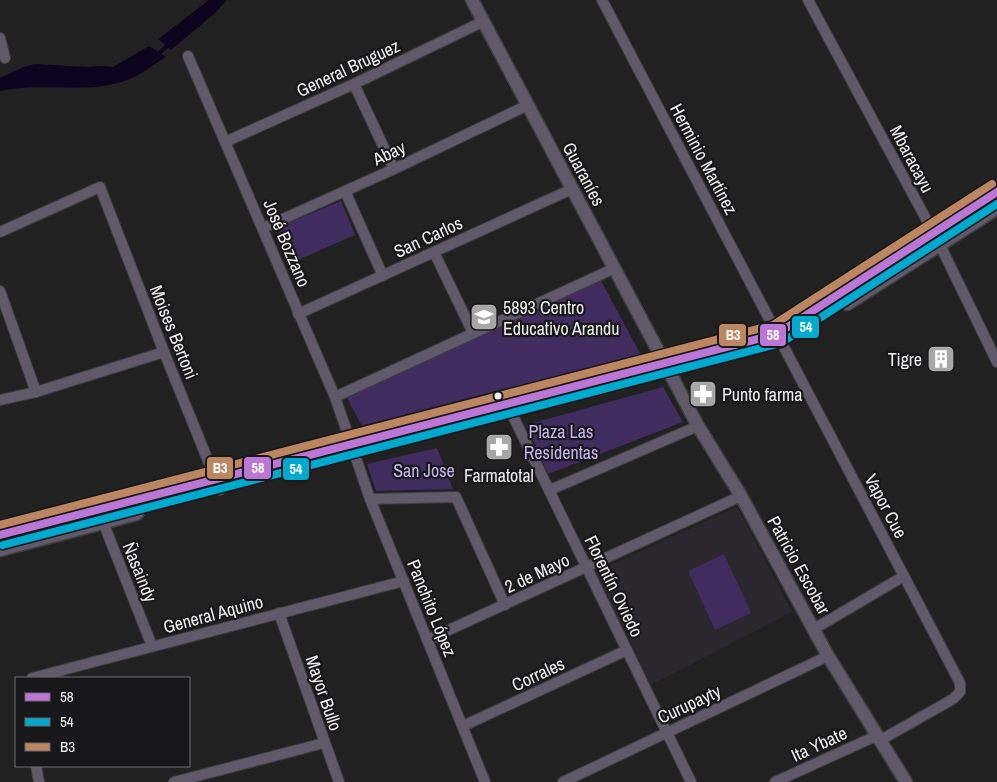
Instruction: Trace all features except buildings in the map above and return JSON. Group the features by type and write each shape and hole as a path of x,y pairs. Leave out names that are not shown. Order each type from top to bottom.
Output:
{"main road":[{"path":"0,535 100,515 780,338 936,238 997,192"},
{"path":"936,238 997,206"},
{"path":"0,548 100,515"}],"street":[{"name":"Guaraníes","path":"472,0 668,368"},
{"name":"Herminio Martínez","path":"602,0 780,338"},
{"name":"Mbaracayu","path":"808,0 936,238 997,362"},
{"name":"General Bruguez","path":"226,142 354,84 484,21"},
{"path":"0,38 5,58"},
{"name":"José Bozzano","path":"188,56 335,397 353,450"},
{"path":"354,84 394,169"},
{"name":"Abay","path":"263,228 394,169 528,105"},
{"name":"Moises Bertoni","path":"0,232 99,186 218,485"},
{"name":"San Carlos","path":"298,314 572,189"},
{"path":"345,191 383,276"},
{"path":"434,252 473,333"},
{"path":"335,397 615,268"},
{"path":"0,292 36,392"},
{"name":"Vapor Cue","path":"780,338 960,683 958,695"},
{"path":"0,400 36,392 164,352"},
{"name":"Patricio Escobar","path":"668,368 698,426 741,496 828,656 906,782"},
{"name":"Florentín Oviedo","path":"509,410 550,490 691,782"},
{"path":"550,490 698,426"},
{"name":"Panchito López","path":"353,450 370,499 485,782"},
{"name":"2 de Mayo","path":"427,640 741,496"},
{"path":"370,499 456,497 505,605"},
{"name":"Ñasaindy","path":"100,515 152,646"},
{"path":"814,629 904,576"},
{"name":"General Aquino","path":"36,677 404,581"},
{"name":"Mayor Bullo","path":"279,614 339,782"},
{"name":"Corrales","path":"463,726 628,650"},
{"name":"Curupayty","path":"564,782 828,656"},
{"name":"Ita Ybate","path":"775,782 878,739 958,695"},
{"path":"174,782 324,743"},
{"path":"36,767 39,782"}],"shaded area":[{"path":"209,0 227,0 214,14 171,50 158,39"},
{"path":"149,46 166,57 144,72 114,84 82,88 33,87 0,91 0,78 24,67 35,64 113,67"},
{"path":"737,507 792,612 651,685 596,572"}],"green space":[{"path":"341,201 355,235 291,263 276,228"},
{"path":"600,279 642,357 364,430 347,398"},
{"name":"Plaza Las Residentas","path":"663,387 683,422 548,474 526,425"},
{"name":"San Jose","path":"437,448 453,489 376,491 367,464"},
{"path":"724,554 751,613 715,630 688,571"}],"waterway":[{"path":"157,55 169,44"}],"transit line":[{"name":"B3","path":"0,525 773,325 992,184"},
{"name":"58","path":"0,535 777,334 997,192"},
{"name":"54","path":"3,545 781,343 997,204"}],"place":[{"name":"5893 Centro Educativo Arandu","path":"484,317"},
{"name":"Tigre","path":"941,359"},
{"name":"Punto farma","path":"703,394"},
{"name":"Farmatotal","path":"499,447"}]}
